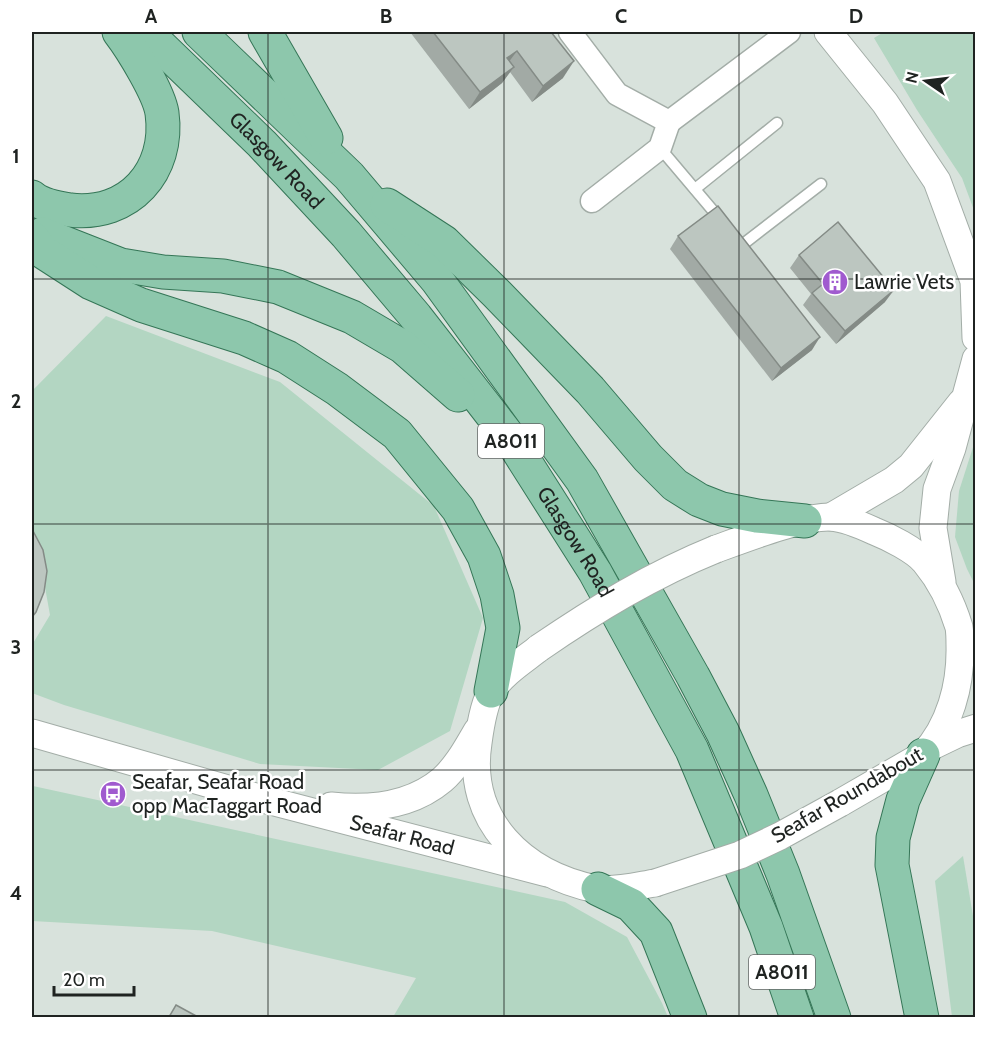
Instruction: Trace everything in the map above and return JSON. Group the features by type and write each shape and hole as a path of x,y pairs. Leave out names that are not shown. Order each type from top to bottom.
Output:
{"main road":[{"path":"32,197 36,201 61,209 87,212 112,206 139,189 155,168 162,142 162,111 146,74 119,32"},
{"name":"Glasgow Road","path":"146,32 262,144 346,234 416,317 510,438 595,573 692,750 766,927 797,1017"},
{"name":"Glasgow Road","path":"199,32 353,181 437,280 582,480 693,676 728,744 783,874 834,1017"},
{"path":"265,32 353,181 444,242 590,390 648,458 675,485 699,500 722,509 757,516 818,519"},
{"path":"32,230 121,265 163,272 223,276 278,288 352,317 403,347 510,438"},
{"path":"32,238 43,252 101,288 141,305 244,338 287,357 337,389 397,434 458,509 484,556 497,595 503,627 491,691"},
{"path":"922,1017 892,865 893,838 903,800 927,751"},
{"path":"598,889 631,905 656,932 690,1017"}],"street":[{"path":"570,32 617,94 669,122"},
{"path":"592,201 660,148 669,122 789,32"},
{"path":"828,32 885,103 937,181 974,281 975,339"},
{"path":"975,359 968,394 937,489 933,528 947,600 975,637"},
{"path":"818,519 894,480 911,465 968,394"},
{"name":"Seafar Roundabout","path":"818,519 859,524 888,537 923,561 947,600 959,629 961,662 955,695 948,716 927,751 780,836 740,855 654,882 598,889 547,873 526,860 486,813 477,784 476,754 480,724 491,691 509,672 540,648 620,595 659,573 752,536 818,519"},
{"name":"Seafar Road","path":"259,798 354,808 389,805 417,796 442,780 461,758 480,724"},
{"path":"927,751 957,734 975,728"},
{"name":"Seafar Road","path":"32,733 259,798 547,873"}],"lane":[{"path":"695,189 777,123"},
{"path":"660,148 738,241 821,184"}],"green space":[{"path":"884,32 975,32 975,213 962,178 917,110 874,38"},
{"path":"106,316 280,382 434,506 483,618 450,731 378,770 260,764 64,705 32,693 32,645 50,615 39,554 32,545 32,391"},
{"path":"975,441 975,585 955,537 959,491"},
{"path":"33,786 565,902 627,937 668,1017 393,1017 416,978 212,931 32,921"},
{"path":"963,856 975,928 975,1017 952,1017 935,881"}],"building":[{"path":"433,32 551,32 574,61 543,86 517,51 507,58 514,67 480,92"},
{"path":"718,206 820,337 781,368 678,236"},
{"name":"Lawrie Vets","path":"838,222 894,290 845,331 812,293 823,284 799,255"},
{"path":"32,529 43,550 47,571 44,592 32,617"},
{"path":"176,1005 198,1017 169,1017"}],"place":[{"name":"Lawrie Vets","path":"835,282"},
{"name":"Seafar, Seafar Road opp MacTaggart Road","path":"113,794"}]}
